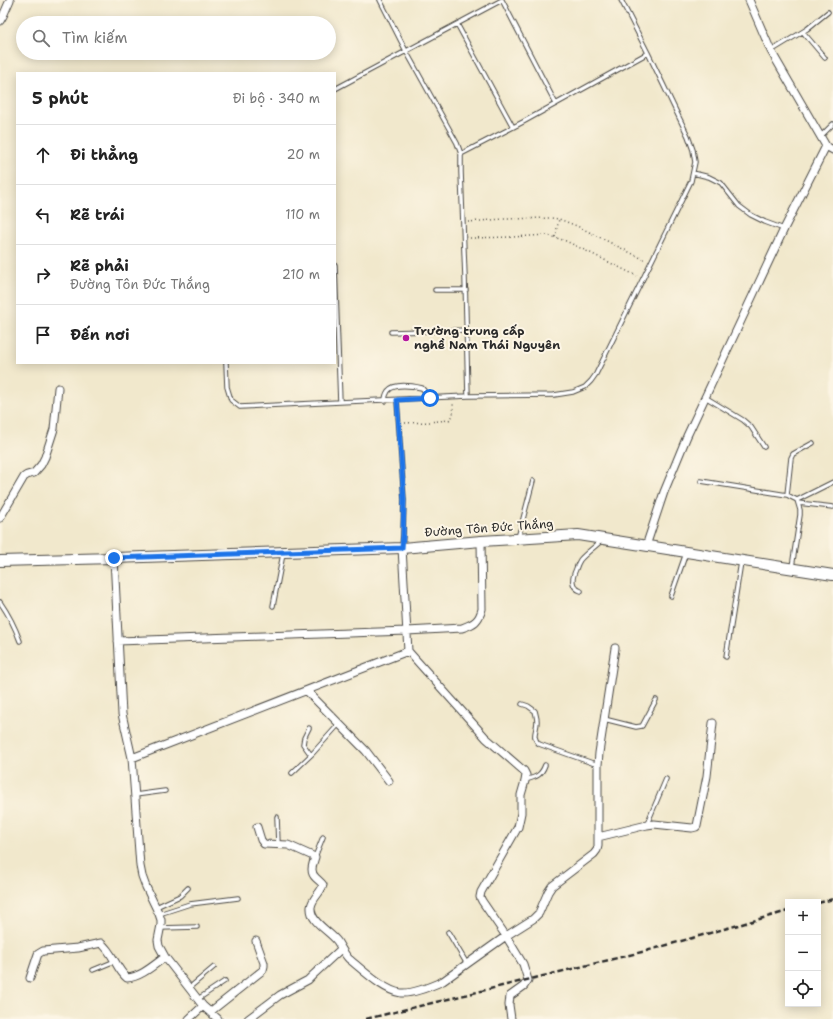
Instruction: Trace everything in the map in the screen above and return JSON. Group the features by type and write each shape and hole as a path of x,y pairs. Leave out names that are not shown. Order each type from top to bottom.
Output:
{"main road":[{"name":"Đường Tôn Đức Thắng","path":"0,561 402,548 578,535 833,575"}],"street":[{"path":"0,21 10,0"},
{"path":"749,0 771,51 820,137 826,146 833,150"},
{"path":"646,546 678,456 784,229 826,146"},
{"path":"0,518 24,477 34,472 41,465 45,457 54,429 58,388"},
{"path":"118,641 462,628 476,622 480,617 482,609 481,541"},
{"path":"402,548 408,651 486,738 524,770 526,774 526,780 521,794 521,813 518,827 481,892 480,897 523,964 528,980 524,986 510,996 511,1019"},
{"path":"114,558 122,714 132,758 142,876 161,920 158,940 159,946 165,957 203,1006 218,1019"},
{"path":"257,827 261,840 264,844 288,845 315,857 312,873 322,882 323,885 312,901 312,915 316,922 333,937 349,959 382,986 401,993 411,992 443,981 506,936 534,919 540,912 552,886 594,854 597,850 599,753 615,648"},
{"path":"132,758 408,651"},
{"path":"307,691 371,758 390,781"},
{"path":"598,837 654,824 696,828 707,776 713,723"},
{"path":"210,1012 263,970 264,963 256,941"},
{"path":"30,978 38,954 43,951 78,948 101,943 110,952 125,978 141,974 165,957"},
{"path":"248,1019 280,995 308,980 341,949"},
{"path":"189,1019 203,1006"}],"lane":[{"path":"380,0 406,51 458,143 461,154 468,396"},
{"path":"336,88 502,0 556,104"},
{"path":"226,364 227,387 231,400 240,407 468,396 554,395 573,392 585,387 596,374 691,181 695,162 694,150 691,143 621,0"},
{"path":"771,51 803,32 828,12"},
{"path":"457,24 513,127"},
{"path":"803,32 824,58"},
{"path":"461,154 648,53"},
{"path":"820,137 833,124"},
{"path":"693,173 709,177 721,183 739,206 750,215 784,229"},
{"path":"435,290 466,290"},
{"path":"336,292 340,402"},
{"path":"391,332 466,330"},
{"path":"385,401 387,392 390,389 408,385 422,388 430,398"},
{"path":"705,397 743,420 751,427 764,447"},
{"path":"397,400 404,500 402,548"},
{"path":"787,495 790,458 793,454 813,443"},
{"path":"701,481 787,495 798,502 833,507"},
{"path":"518,539 533,482"},
{"path":"798,502 833,482"},
{"path":"792,569 800,515 798,502"},
{"path":"581,591 574,587 573,575 579,561 602,539"},
{"path":"273,606 283,552"},
{"path":"671,596 686,552"},
{"path":"726,657 741,561"},
{"path":"0,602 16,629 20,641"},
{"path":"604,719 636,727 642,726 656,700"},
{"path":"522,704 535,711 537,720 534,735 539,744 598,765"},
{"path":"292,773 311,755 339,724"},
{"path":"309,728 303,744 311,755"},
{"path":"526,780 540,774 545,765"},
{"path":"647,825 666,779"},
{"path":"134,795 165,791"},
{"path":"277,817 278,845"},
{"path":"315,857 323,837"},
{"path":"158,911 180,896 188,888"},
{"path":"158,911 190,904 238,898"},
{"path":"160,928 197,927"},
{"path":"448,932 467,964"},
{"path":"93,970 115,961"},
{"path":"189,988 214,967"},
{"path":"198,999 225,981"}],"path":[{"path":"463,222 551,218 559,219 577,226 650,263"},
{"path":"555,237 559,219"},
{"path":"464,238 547,235 566,241 642,279"},
{"path":"398,423 449,420 453,415 452,397"}],"railway":[{"path":"821,902 833,899"},
{"path":"366,1019 646,951 785,912"}],"place":[{"name":"Trường trung cấp nghề Nam Thái Nguyên","path":"406,338"}],"route":[{"path":"114,558 402,548 404,500 397,400 430,398"}]}
